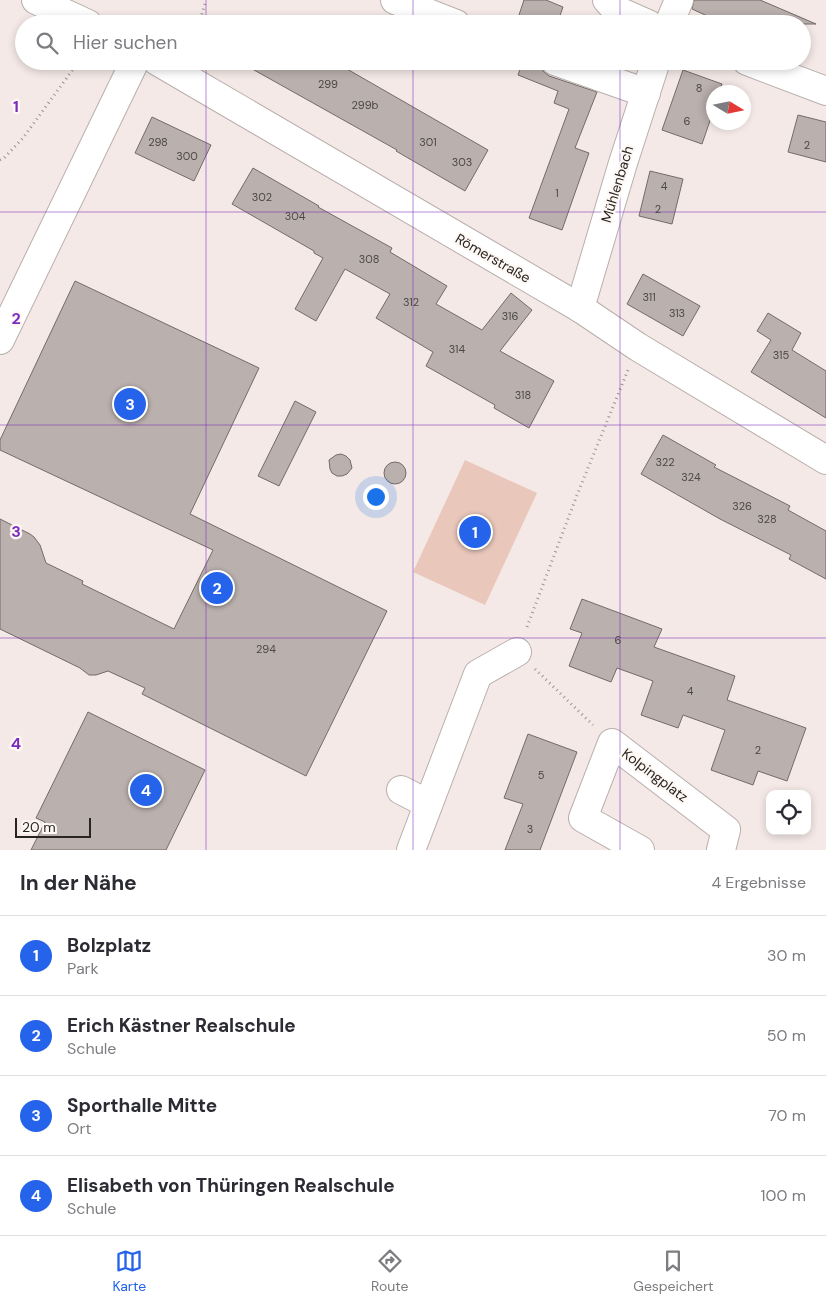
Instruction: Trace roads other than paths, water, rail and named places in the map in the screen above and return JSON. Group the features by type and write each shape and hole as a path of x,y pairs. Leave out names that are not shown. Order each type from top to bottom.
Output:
{"main road":[{"path":"36,0 68,15"},
{"path":"395,0 433,15"},
{"path":"606,0 616,10 627,15"},
{"path":"673,15 679,0"},
{"path":"0,340 131,70"},
{"name":"Römerstraße","path":"172,70 580,308 638,346 826,460"},
{"path":"581,70 646,94"},
{"name":"Mühlenbach","path":"580,308 623,163 653,70"},
{"path":"771,70 826,91"},
{"path":"411,850 478,674 517,652"},
{"name":"Kolpingplatz","path":"640,850 583,818 612,743 726,830 721,850"},
{"path":"401,790 428,804"}],"place":[{"name":"Sporthalle Mitte","path":"130,404"},
{"name":"Bolzplatz","path":"475,532"},
{"name":"Erich Kästner Realschule","path":"217,588"},
{"name":"Elisabeth von Thüringen Realschule","path":"146,790"}]}
